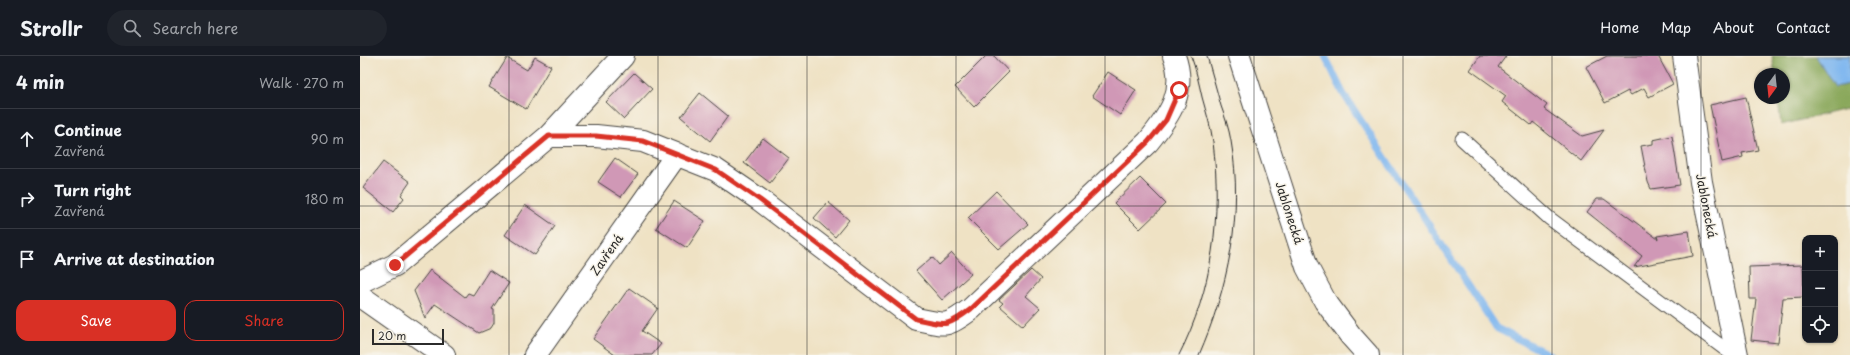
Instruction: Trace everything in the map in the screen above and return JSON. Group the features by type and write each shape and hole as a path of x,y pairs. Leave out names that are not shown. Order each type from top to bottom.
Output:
{"street":[{"path":"360,282 395,265 549,136 623,56"},
{"path":"549,136 596,136 643,141 716,170 760,200 916,319 941,324 954,322 971,309 1148,142 1166,120 1179,90 1178,66 1174,56"},
{"name":"Jablonecká","path":"1239,56 1307,268 1325,301 1350,336 1368,355"},
{"name":"Jablonecká","path":"1684,56 1701,182 1737,355"},
{"name":"Zavřená","path":"535,355 678,154"},
{"path":"360,296 444,355"}],"lane":[{"path":"1462,139 1550,218 1733,355"}],"green space":[{"path":"1772,56 1850,56 1850,108 1781,125 1779,104 1790,104 1790,68 1774,68"}],"water":[{"path":"1816,56 1850,56 1850,84 1835,87"}],"building":[{"path":"986,56 994,56 1009,72 974,107 955,87"},
{"path":"1480,56 1506,56 1498,67 1547,105 1544,109 1582,136 1604,130 1581,161 1533,122 1531,125 1502,102 1506,96 1470,70"},
{"path":"1607,56 1658,56 1673,84 1649,97 1644,88 1631,95 1628,91 1605,103 1586,67"},
{"path":"535,57 551,66 526,109 489,87 507,58 527,70"},
{"path":"1108,72 1136,90 1120,115 1092,96"},
{"path":"634,73 652,89 624,119 606,102"},
{"path":"700,93 728,116 710,141 681,117"},
{"path":"1746,97 1758,150 1742,153 1743,157 1722,162 1710,105"},
{"path":"1672,136 1680,185 1651,189 1648,182 1641,146 1653,144 1653,140"},
{"path":"763,138 789,158 770,183 744,163"},
{"path":"615,158 638,174 621,197 598,182"},
{"path":"383,162 410,182 401,195 404,198 393,212 363,188"},
{"path":"1140,178 1166,204 1140,229 1114,203"},
{"path":"996,191 1028,224 999,249 968,218"},
{"path":"1597,199 1604,199 1658,239 1657,236 1689,231 1693,256 1634,267 1642,256 1587,212"},
{"path":"674,201 705,221 687,248 656,228"},
{"path":"828,202 849,220 835,237 814,218"},
{"path":"525,205 555,226 535,255 505,235"},
{"path":"952,253 971,274 942,300 916,271 932,257 939,265"},
{"path":"1802,265 1802,297 1783,298 1778,343 1751,340 1756,299 1750,299 1749,267"},
{"path":"430,270 465,297 468,293 473,295 489,270 509,283 492,309 494,310 494,323 491,328 479,333 435,304 425,318 414,291"},
{"path":"1031,270 1041,279 1026,296 1040,308 1023,326 1000,306 1003,303 999,300"},
{"path":"629,288 658,308 642,331 661,344 652,355 615,355 593,339"}],"waterway":[{"path":"1325,56 1343,93 1496,328 1550,355"}],"tram line":[{"path":"1179,355 1191,330 1200,304 1207,278 1215,224 1216,169 1213,142 1210,125 1191,56"},
{"path":"1199,355 1218,304 1225,277 1231,250 1236,196 1235,168 1230,137 1207,56"}],"route":[{"path":"395,265 549,136 596,136 643,141 716,170 760,200 916,319 941,324 954,322 971,309 1148,142 1166,120 1179,90"}]}
